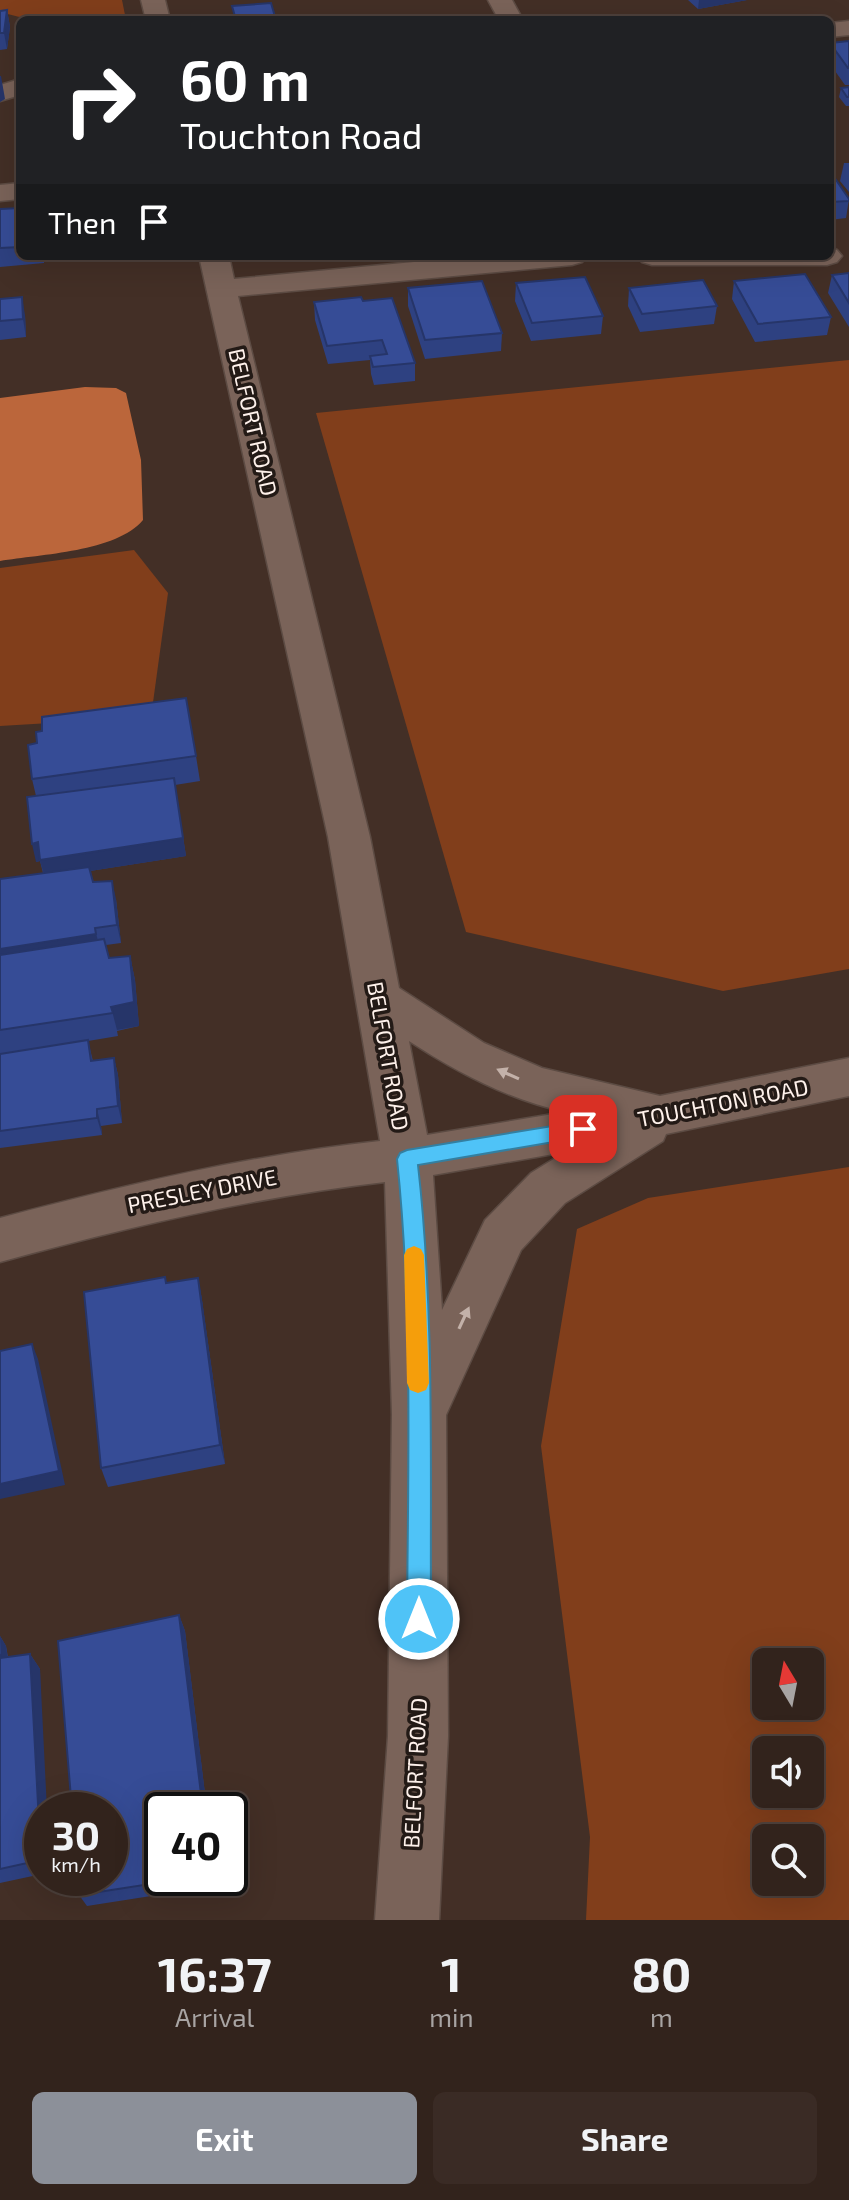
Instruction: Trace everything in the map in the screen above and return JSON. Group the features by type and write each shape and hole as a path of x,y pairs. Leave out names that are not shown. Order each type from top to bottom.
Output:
{"street":[{"path":"841,0 849,10"},
{"path":"218,273 489,260"},
{"name":"BELFORT ROAD","path":"218,273 349,837 407,1159 413,1213 419,1414 418,1736 407,1920"},
{"path":"378,998 468,1056 535,1086 665,1115"},
{"name":"TOUCHTON ROAD","path":"407,1159 665,1115 849,1077"},
{"path":"419,1414 503,1235 548,1188 665,1115"},
{"name":"PRESLEY DRIVE","path":"0,1240 110,1210 298,1171 407,1159"}],"shaded area":[{"path":"0,0 122,0 125,16 16,16 0,12"},
{"path":"849,360 849,969 723,991 466,932 316,413"},
{"path":"85,387 116,388 126,393 141,460 143,520 131,531 97,545 0,561 0,398"},
{"path":"134,550 168,593 151,717 0,726 0,568"},
{"path":"849,1167 849,1920 586,1920 590,1837 541,1446 577,1229 648,1198"}],"building":[{"path":"271,3 275,16 235,16 232,6"},
{"path":"7,10 4,33 0,33 0,11"},
{"path":"849,41 849,68 834,49 834,43"},
{"path":"849,87 849,97 847,97 841,88"},
{"path":"834,177 849,199 834,202"},
{"path":"16,208 16,247 0,248 0,209"},
{"path":"849,273 849,303 832,275"},
{"path":"805,274 831,317 758,324 734,281"},
{"path":"585,277 603,316 532,323 516,283"},
{"path":"703,280 717,306 642,314 629,288"},
{"path":"482,281 502,333 425,340 408,288"},
{"path":"22,297 23,319 0,321 0,299"},
{"path":"361,297 363,301 392,298 415,363 373,367 370,356 387,354 382,340 327,346 314,302"},
{"path":"186,698 196,756 32,779 28,745 37,743 36,732 42,731 42,717"},
{"path":"174,778 183,838 40,860 38,842 32,844 27,797"},
{"path":"89,867 93,882 112,881 117,925 95,928 96,934 0,949 0,879"},
{"path":"104,939 109,958 130,956 134,1002 111,1007 113,1013 0,1030 0,955"},
{"path":"88,1040 91,1061 114,1058 118,1106 97,1109 97,1118 0,1131 0,1054"},
{"path":"165,1277 166,1283 198,1278 220,1445 101,1468 84,1292"},
{"path":"32,1344 59,1471 0,1484 0,1351"},
{"path":"179,1615 201,1792 144,1792 144,1885 128,1887 128,1792 71,1792 58,1641"},
{"path":"0,1654 1,1658 30,1654 37,1792 24,1792 24,1864 0,1869"}],"slow traffic":[{"path":"414,1255 418,1383"}],"route":[{"path":"419,1619 419,1414 413,1213 407,1159 583,1129"}]}
